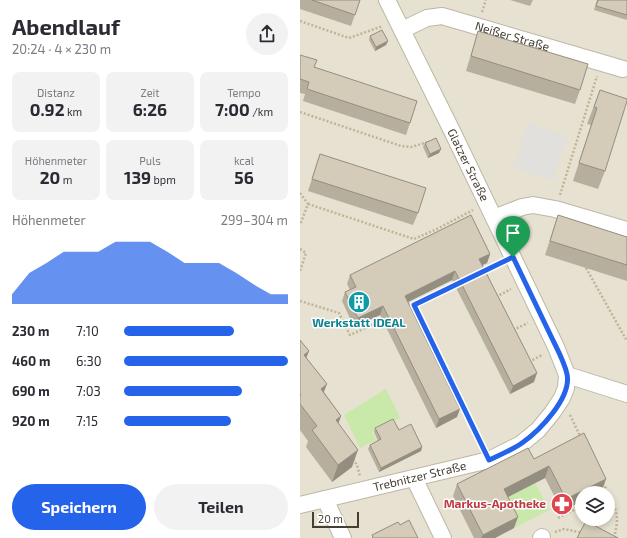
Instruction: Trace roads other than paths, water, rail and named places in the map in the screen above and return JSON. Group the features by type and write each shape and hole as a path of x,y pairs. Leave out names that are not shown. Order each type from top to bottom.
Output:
{"street":[{"name":"Glatzer Straße","path":"387,0 453,132 556,347 567,375"},
{"name":"Neißer Straße","path":"400,25 442,16 624,69"},
{"path":"494,218 522,207 533,205 555,209 627,230"},
{"path":"567,375 627,394"},
{"name":"Trebnitzer Straße","path":"302,500 325,499 489,460 521,444 538,430 562,398 566,388 567,375"},
{"path":"414,478 443,538"},
{"path":"325,499 344,538"}],"place":[{"name":"Werkstatt IDEAL","path":"359,302"},
{"name":"Markus-Apotheke","path":"562,504"}]}
